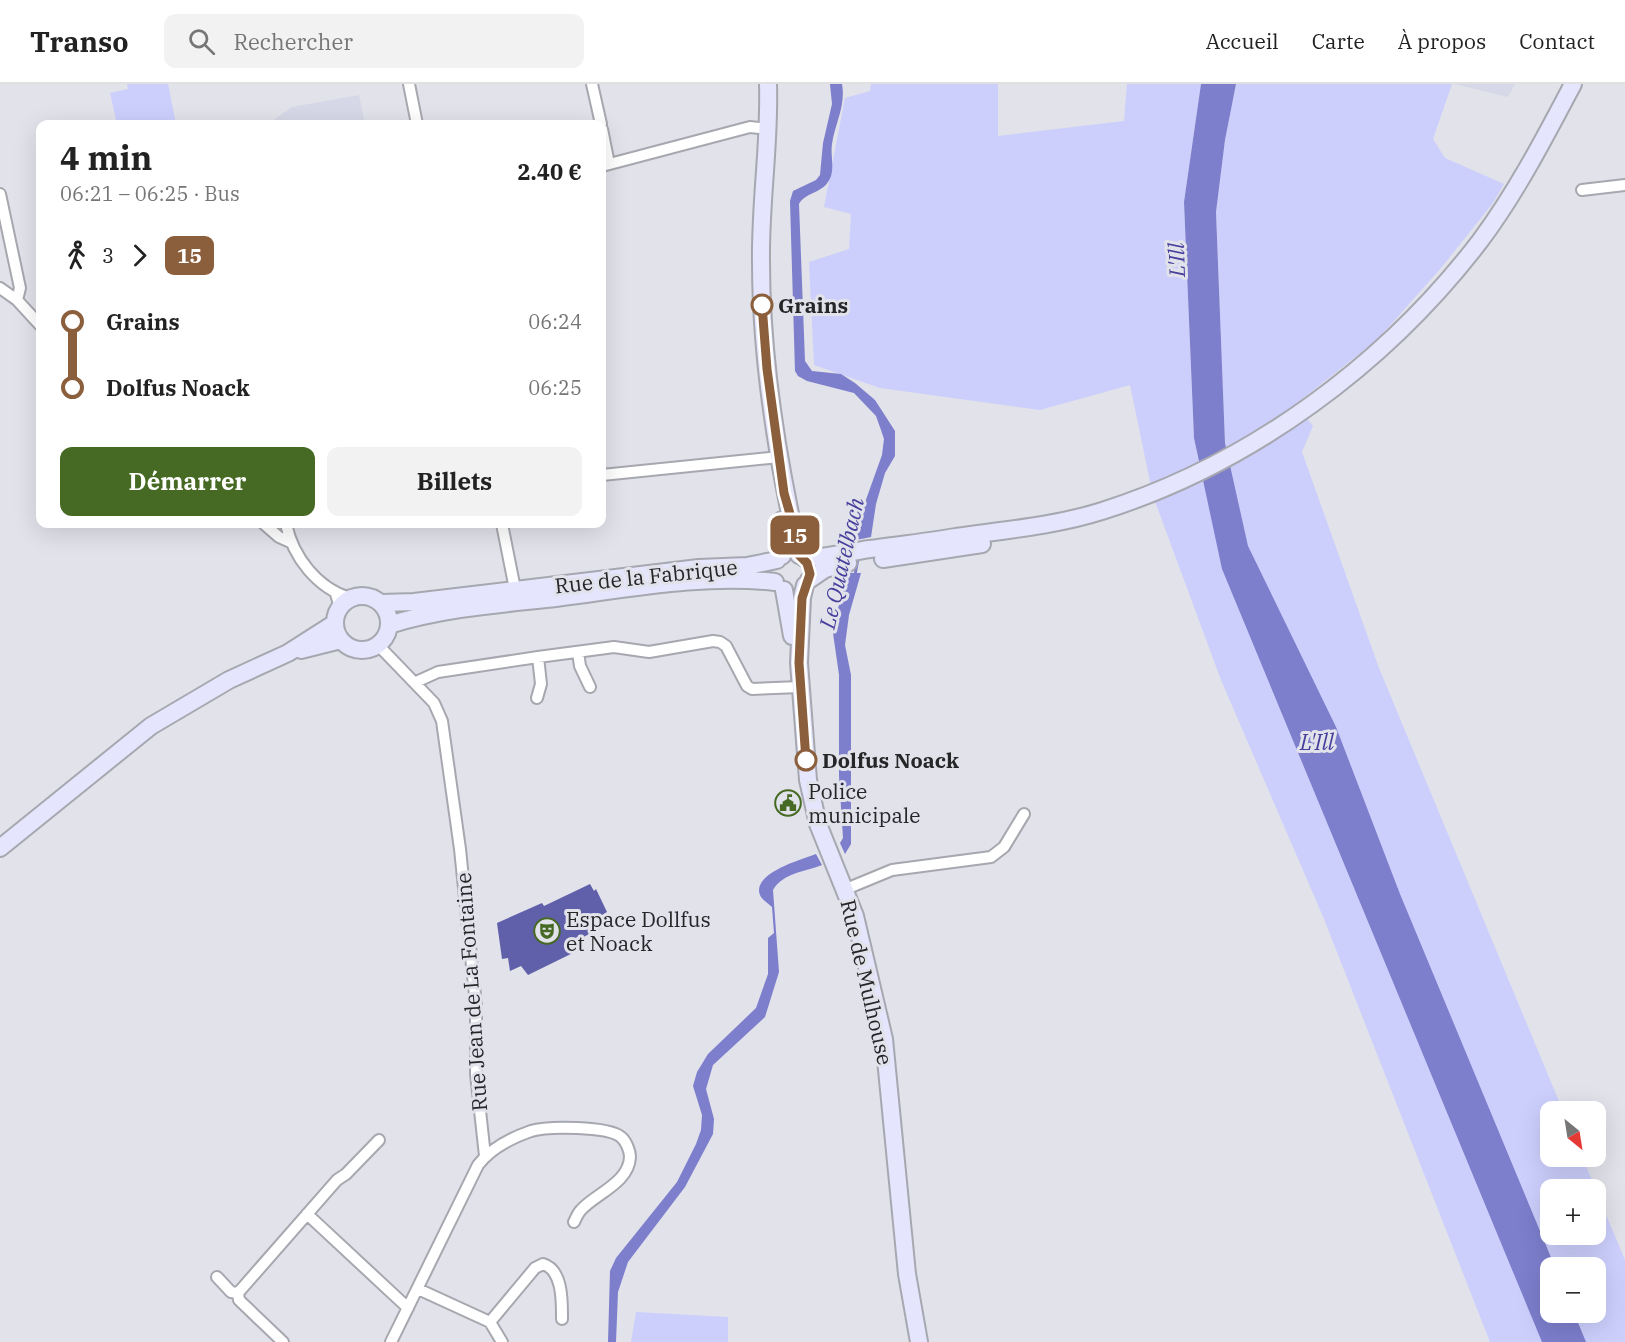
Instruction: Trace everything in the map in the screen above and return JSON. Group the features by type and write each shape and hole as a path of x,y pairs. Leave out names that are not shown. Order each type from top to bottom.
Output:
{"main road":[{"path":"768,84 768,129 761,215 764,347 784,493 794,528 790,558 772,571 779,586 795,591 825,569 847,558 1059,522 1101,511 1156,490 1230,455 1276,428 1329,392 1391,339 1452,276 1481,240 1512,194 1573,84"},
{"path":"790,558 810,568 807,583"},
{"name":"Rue de la Fabrique","path":"389,625 415,616 516,596 699,568 747,566 790,558 847,558"},
{"name":"Rue de la Fabrique","path":"382,603 516,596 746,579 779,586"},
{"name":"Rue de Mulhouse","path":"807,583 802,598 799,663 810,795 826,846 846,889 864,948 884,1039 907,1274 919,1342"},
{"name":"Rue de Mulhouse","path":"779,586 799,663"},
{"path":"0,848 151,726 229,680 288,653 341,640 355,649 363,650 378,645 384,639 389,625 388,613 382,603 363,595 340,606 288,653"},
{"path":"340,606 341,640"}],"street":[{"path":"409,84 416,120"},
{"path":"592,84 600,120"},
{"path":"606,165 750,127 768,129"},
{"path":"1582,190 1625,185"},
{"path":"0,194 20,288 17,300"},
{"path":"0,288 35,313"},
{"path":"606,475 779,457"},
{"path":"269,528 279,537 290,542"},
{"path":"287,528 290,542 298,557 340,606"},
{"path":"503,528 516,596"},
{"path":"416,682 438,672 538,657 614,647 649,652 720,642 726,646 747,686 752,689 800,687"},
{"name":"Rue Jean de La Fontaine","path":"378,645 434,703 442,721 460,849 476,1005 476,1074 485,1156"},
{"path":"578,652 580,666 590,687"},
{"path":"537,698 541,684 538,657"},
{"path":"846,889 892,870 991,857 1004,847 1024,814"},
{"path":"391,1342 485,1156 514,1137 551,1128 610,1132 621,1136 628,1146 630,1159 623,1173 614,1184 581,1210 574,1222"},
{"path":"283,1342 239,1300 238,1293 337,1180 346,1174 379,1140"},
{"path":"307,1214 408,1308"},
{"path":"489,1322 535,1268 543,1264 554,1271 560,1287 561,1318"},
{"path":"217,1277 231,1292 238,1293"},
{"path":"418,1289 489,1322 499,1333 502,1342"}],"shaded area":[{"path":"127,84 168,84 175,120 116,120 110,93 128,89"},
{"path":"871,84 998,84 998,136 1124,121 1127,84 1201,84 1184,202 1194,438 1201,474 1230,462 1225,443 1216,212 1225,140 1236,84 1452,84 1433,139 1445,158 1504,184 1493,203 1441,268 1378,339 1296,404 1313,426 1302,452 1379,668 1559,1101 1540,1101 1540,1167 1586,1167 1592,1179 1540,1179 1540,1245 1606,1245 1606,1215 1625,1260 1625,1342 1490,1342 1324,919 1221,680 1153,496 1130,385 1040,410 880,388 814,365 809,262 849,249 851,214 824,207 845,98 870,91"},
{"path":"1454,84 1515,84 1508,97"},
{"path":"359,95 364,120 274,120 292,107"},
{"path":"636,1312 728,1317 728,1342 631,1342"}],"water":[{"path":"830,84 842,84 843,92 833,136 832,173 825,186 805,197 799,204 805,361 812,371 841,374 855,383 875,400 895,431 895,456 885,473 876,504 871,537 856,540 863,508 882,455 884,439 876,416 854,393 807,381 798,376 795,371 790,201 793,191 816,180 820,175 823,143 832,104"},
{"name":"L'Ill","path":"1201,84 1236,84 1225,140 1216,212 1225,443 1248,546 1336,727 1400,894 1540,1231 1540,1245 1546,1245 1551,1257 1540,1257 1540,1323 1578,1323 1586,1342 1542,1342 1222,569 1194,438 1184,202"},
{"path":"849,573 861,573 849,615 845,645 851,675 851,844 845,854 840,843 843,838 839,776 839,675 833,633 834,621"},
{"path":"816,854 822,865 788,876 773,890 779,972 765,1017 713,1065 706,1089 714,1119 713,1134 685,1187 628,1262 618,1292 616,1342 608,1342 610,1271 616,1258 677,1182 701,1130 702,1115 693,1086 697,1072 708,1054 756,1008 768,974 768,938 774,933 772,907 761,897 759,889 762,881 789,864"}],"building":[{"name":"Espace Dollfus et Noack","path":"590,884 594,891 596,889 607,912 597,918 602,928 575,941 579,950 528,975 521,966 510,971 508,958 502,959 497,923 542,903 544,906"}],"waterway":[{"name":"Le Quatelbach","path":"855,575 858,558"}],"bus line":[{"name":"15","path":"762,305 763,336 784,493 799,555 804,558 810,568 809,580 805,585 802,598 799,663 806,760"}],"place":[{"name":"Grains","path":"762,305"},
{"name":"Dolfus Noack","path":"806,760"},
{"name":"Police municipale","path":"788,803"},
{"name":"Espace Dollfus et Noack","path":"547,931"}]}
